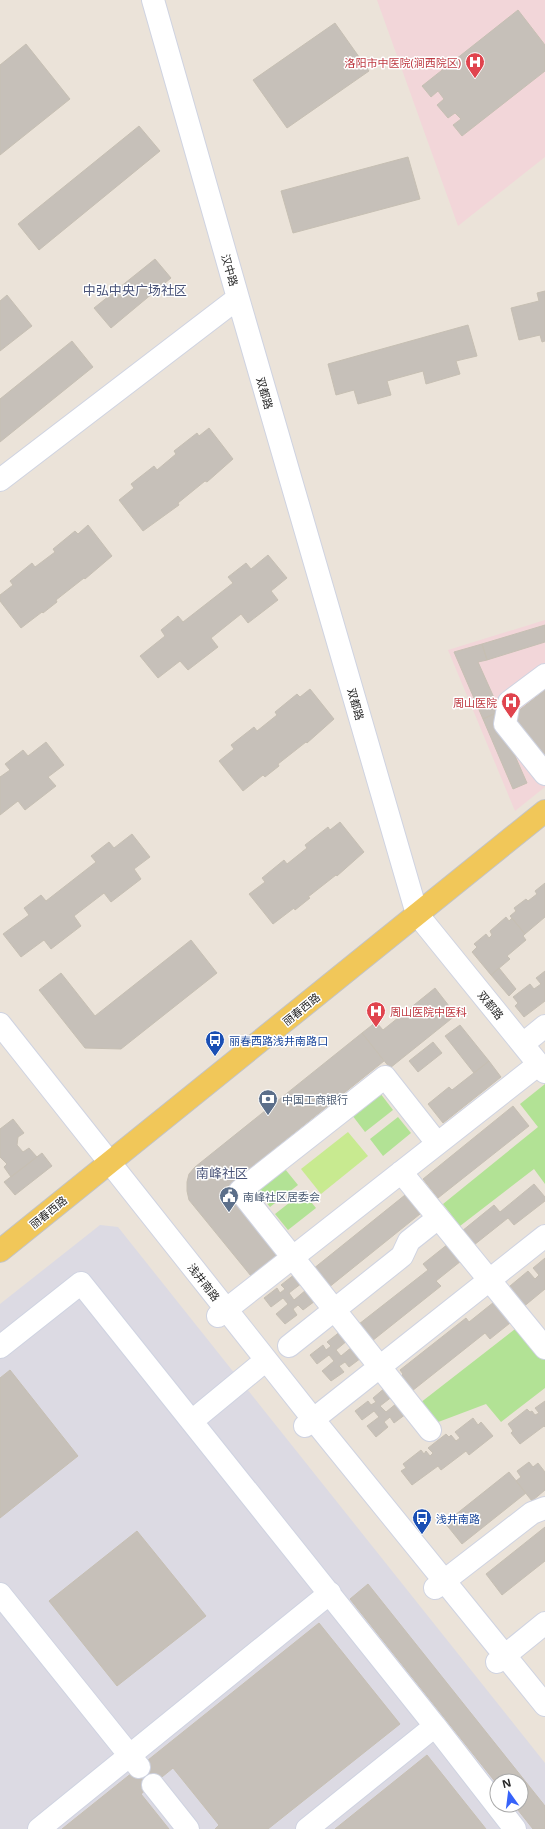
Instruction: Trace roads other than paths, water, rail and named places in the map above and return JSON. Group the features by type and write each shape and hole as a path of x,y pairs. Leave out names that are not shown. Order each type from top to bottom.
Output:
{"main road":[{"name":"丽春西路","path":"0,1251 109,1171 422,920 545,811"},
{"name":"丽春西路","path":"422,920 545,831"},
{"name":"丽春西路","path":"0,1267 109,1171"}],"street":[{"name":"汉中路","path":"0,480 238,298 153,0"},
{"name":"双都路","path":"238,298 422,920 542,1068"},
{"path":"545,675 509,702 506,724 545,774"},
{"name":"浅井南路","path":"0,1024 109,1171 309,1422 501,1659 545,1722"},
{"path":"523,1044 545,1026"},
{"name":"浅井南路","path":"0,1047 109,1171"},
{"path":"222,1312 438,1143 542,1068"},
{"path":"430,1430 240,1191 385,1078 438,1143"},
{"path":"401,1172 490,1280 538,1326 545,1348"},
{"path":"289,1346 402,1256 409,1241 438,1218"},
{"path":"309,1422 545,1236"},
{"path":"0,1347 81,1282 330,1593 515,1829"},
{"path":"192,1421 262,1363"},
{"path":"440,1584 532,1513 545,1508"},
{"path":"38,1829 134,1761 330,1593"},
{"path":"0,1594 134,1761"},
{"path":"501,1659 545,1623"},
{"name":"浅井南路","path":"501,1659 545,1705"},
{"path":"307,1829 435,1726"},
{"path":"153,1785 188,1829"}],"place":[{"name":"洛阳市中医院(涧西院区)","path":"475,79"},
{"name":"周山医院","path":"511,719"},
{"name":"周山医院中医科","path":"376,1028"},
{"name":"丽春西路浅井南路口","path":"215,1057"},
{"name":"中国工商银行","path":"268,1116"},
{"name":"南峰社区居委会","path":"229,1213"},
{"name":"浅井南路","path":"422,1535"}],"district":[{"name":"中弘中央广场社区","path":"135,290"},
{"name":"南峰社区","path":"222,1173"}]}
